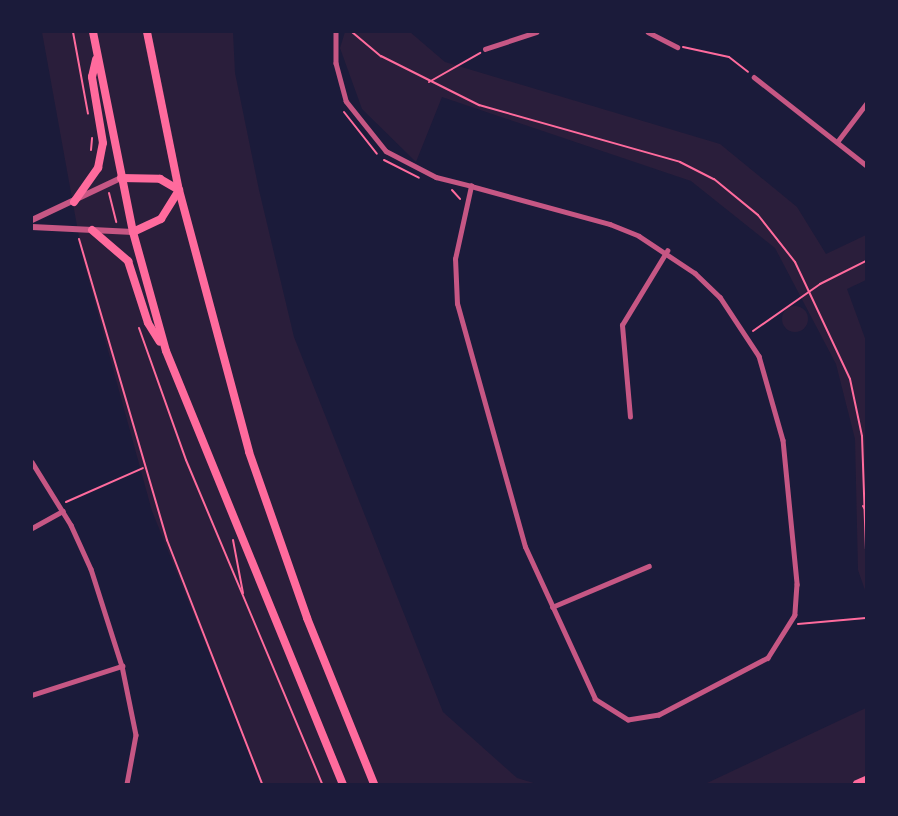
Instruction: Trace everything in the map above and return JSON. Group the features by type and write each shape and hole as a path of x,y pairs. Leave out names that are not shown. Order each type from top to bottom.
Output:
{"main road":[{"path":"93,32 133,232 166,351 234,525 343,784"},
{"path":"147,32 179,190 249,452 307,618 375,784"},
{"path":"74,202 98,168 103,143 92,77 96,54"},
{"path":"121,178 160,179 179,190"},
{"path":"133,232 161,219 179,190"},
{"path":"92,230 128,261 148,323 166,351"},
{"path":"857,784 867,780"}],"street":[{"path":"336,32 342,88 367,134 414,169 610,224 667,252 720,297 747,335 766,372 783,440 797,584 792,622 782,643 751,669 659,715 628,720 595,699 552,607 514,514 457,304 454,259 471,186"},
{"path":"485,49 536,32"},
{"path":"648,32 677,47"},
{"path":"754,77 867,165"},
{"path":"837,142 867,104"},
{"path":"32,220 74,202 107,182 121,178"},
{"path":"32,227 133,232"},
{"path":"630,417 622,325 667,252"},
{"path":"32,462 60,505 91,569 122,666 136,735 128,784"},
{"path":"32,528 63,511"},
{"path":"552,607 649,566"},
{"path":"32,695 122,666"}],"path":[{"path":"73,32 92,137 90,159"},
{"path":"352,32 365,46 429,82 479,105 644,149 700,171 744,201 772,229 811,292 857,400 867,549"},
{"path":"677,47 704,48 729,57 754,77"},
{"path":"429,82 471,62 485,49"},
{"path":"107,182 119,232"},
{"path":"78,234 143,468 207,652 262,784"},
{"path":"747,335 811,292 867,261"},
{"path":"136,320 165,407 322,784"},
{"path":"60,505 143,468"},
{"path":"863,506 867,511"},
{"path":"234,525 233,549 243,596"},
{"path":"792,622 867,618"}],"shaded area":[{"path":"42,32 233,32 235,73 259,190 294,337 443,712 517,778 537,784 262,784 152,511 83,259"},
{"path":"345,32 410,32 445,62 720,144 797,207 826,254 866,235 866,280 847,289 866,341 866,593 858,570 855,439 836,364 775,248 691,181 442,97 416,162 362,109 340,48"},
{"path":"795,306 805,309 808,319 805,329 795,332 785,329 782,319 785,309"},
{"path":"866,708 866,784 705,784"}]}
